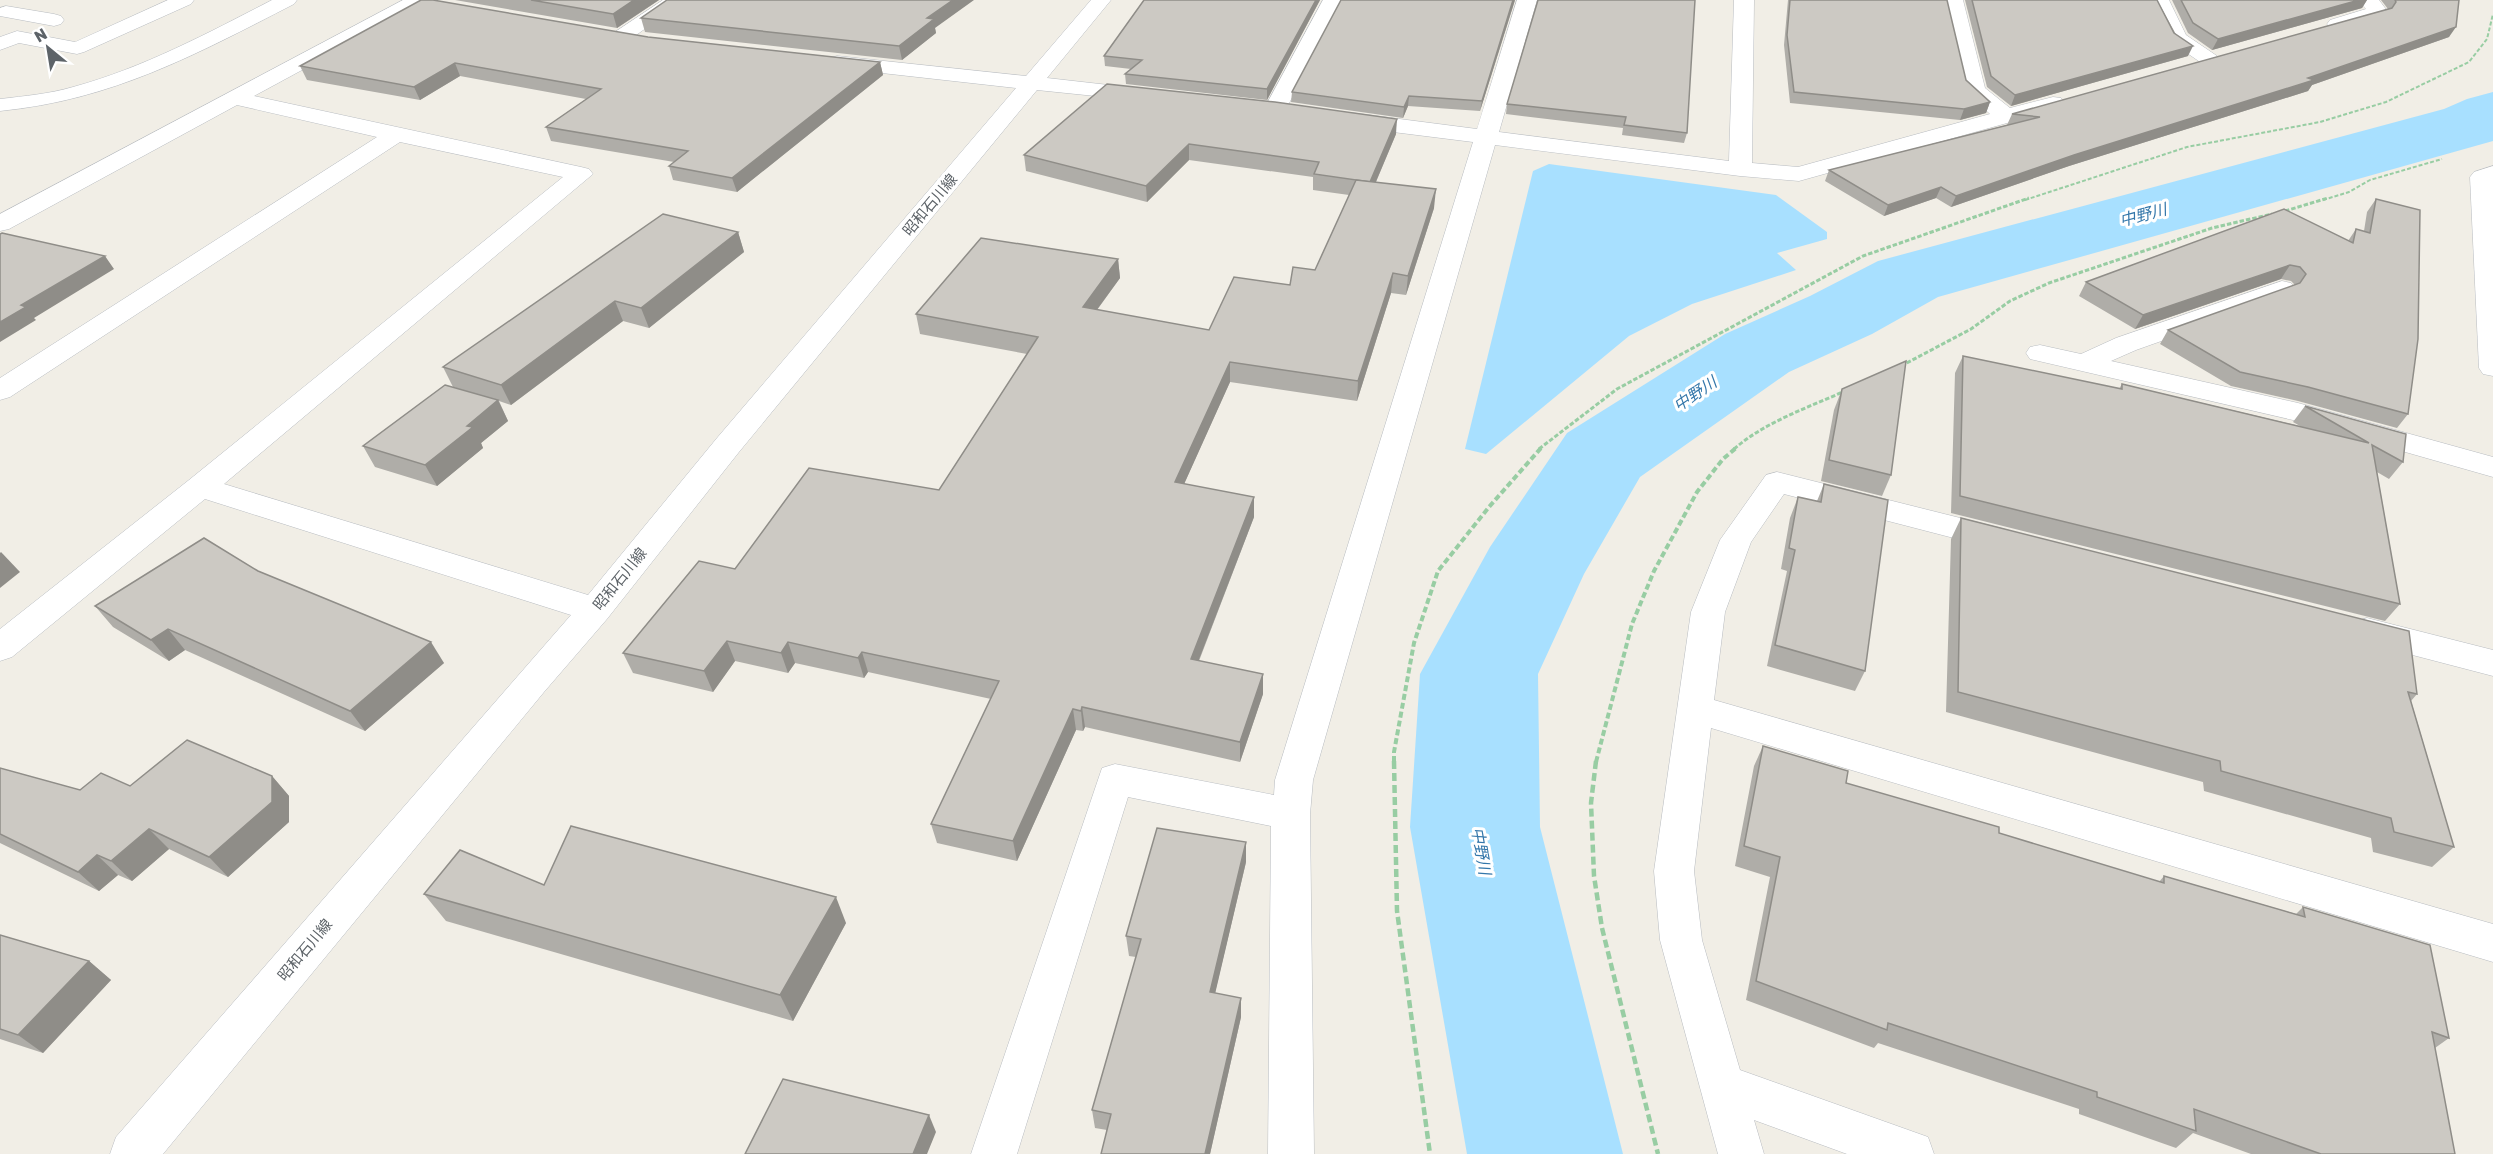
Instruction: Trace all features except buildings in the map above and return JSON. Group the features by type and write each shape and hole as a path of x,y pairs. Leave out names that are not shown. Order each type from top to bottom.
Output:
{"street":[{"path":"3,13 34,0"},
{"path":"0,44 17,37 77,48 184,0"},
{"path":"0,105 52,99 88,91 142,72 287,0"},
{"path":"622,36 676,0"},
{"name":"昭和石川線","path":"134,1154 531,682 595,610 736,436 1101,0"},
{"path":"1275,109 1333,0"},
{"path":"1291,1154 1291,814 1294,780 1527,0"},
{"path":"1740,169 1744,0"},
{"path":"1953,0 1976,90 2006,116"},
{"path":"2159,0 2178,38 2210,60"},
{"path":"2322,28 2378,12 2368,0"},
{"path":"0,224 233,98 423,2"},
{"path":"3,13 54,20"},
{"path":"599,32 653,42"},
{"path":"2187,67 2232,54"},
{"path":"817,60 1160,96"},
{"path":"0,648 581,174 233,98"},
{"path":"1333,117 1486,138 1799,174 2074,98"},
{"path":"1252,106 1298,112"},
{"path":"0,391 396,135"},
{"path":"2493,173 2482,177 2493,368"},
{"path":"2081,364 2126,344 2282,289"},
{"path":"2040,354 2298,412 2493,466"},
{"path":"1741,1154 1681,940 1674,871 1708,612 1736,540 1777,482 2031,546"},
{"path":"200,487 595,610"},
{"path":"2331,622 2493,663"},
{"path":"1696,709 2493,943"},
{"path":"994,1154 1115,779 1291,814"},
{"path":"1723,1086 1911,1154"}],"water":[{"path":"1549,164 1776,195 1827,232 1827,239 1777,253 1796,270 1692,304 1629,336 1486,454 1465,449 1533,171"}],"waterway":[{"name":"中野川","path":"1545,1154 1475,827 1479,674 1529,574 1602,456 1757,353 1841,315 1908,279 2470,125 2493,114"}]}
